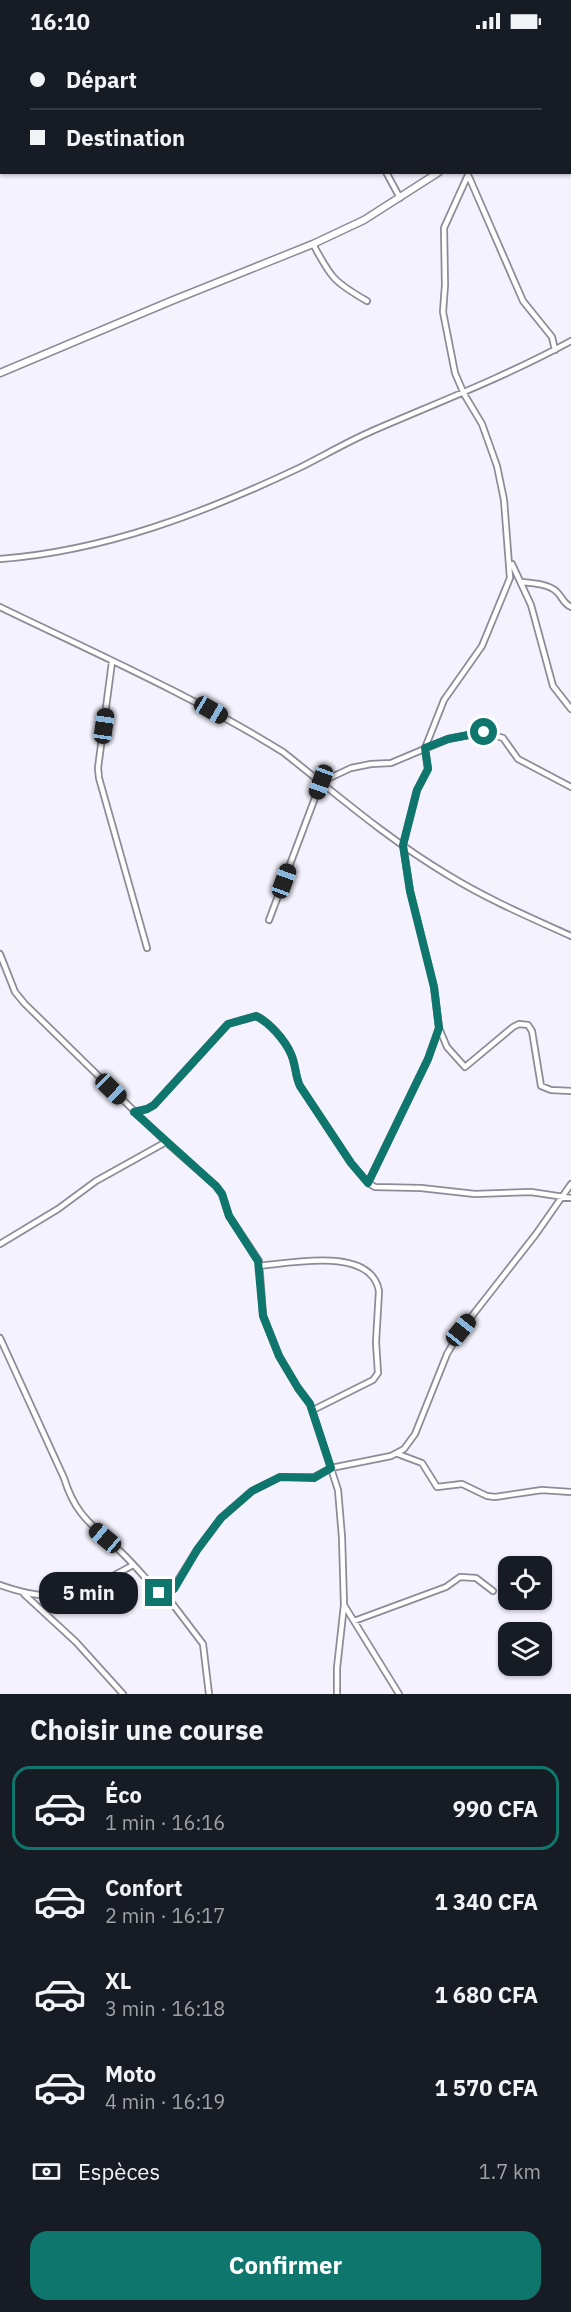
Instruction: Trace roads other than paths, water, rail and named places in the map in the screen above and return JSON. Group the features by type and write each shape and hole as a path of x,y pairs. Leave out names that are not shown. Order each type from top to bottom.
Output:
{"street":[{"path":"388,174 400,198"},
{"path":"0,373 313,244 364,220 436,174"},
{"path":"469,174 472,188 523,301 546,327 552,337 555,350"},
{"path":"469,174 446,222 443,312 455,373 464,394 482,424 497,466 504,500 510,562 509,586 482,646 444,699 425,748 428,769 417,790 403,845 410,891 434,987 439,1028 447,1047 465,1067 513,1027 519,1024 528,1025 532,1031 541,1086 551,1090 571,1091"},
{"path":"313,244 336,282 367,301"},
{"path":"0,559 58,553 137,534 257,487 370,432 464,394 571,341"},
{"path":"510,562 522,582 539,630 553,686 571,709"},
{"path":"522,582 553,589 571,607"},
{"path":"0,607 197,703 267,742 403,845 447,875 571,936"},
{"path":"112,662 98,768 99,778 147,948"},
{"path":"269,920 321,782 351,768 391,763 425,748 467,735 490,733 505,740 518,759 571,787"},
{"path":"0,954 15,992 25,1004 134,1112 216,1186 222,1194 229,1216 250,1245 259,1266 263,1316 279,1356 313,1410 338,1490 344,1605 337,1668 337,1694"},
{"path":"134,1112 154,1105 228,1024 256,1016 286,1044 291,1053 300,1086 351,1163 368,1183 375,1187 421,1188 474,1194 531,1192 571,1198"},
{"path":"368,1183 428,1059 439,1028"},
{"path":"0,1244 58,1209 96,1181 166,1142"},
{"path":"398,1454 415,1434 447,1354 461,1330 536,1234 571,1184"},
{"path":"259,1266 324,1260 346,1261 368,1272 378,1282 376,1342 378,1373 373,1380 313,1410"},
{"path":"0,1338 64,1478 70,1497 89,1525 133,1564 159,1593 165,1594 174,1589 197,1550 221,1518 252,1491 280,1477 314,1478 331,1468 398,1454 422,1463 437,1487 462,1484 487,1496 495,1497 542,1490 571,1492"},
{"path":"0,1585 24,1593 49,1597 68,1596 90,1589 133,1564"},
{"path":"354,1621 446,1587 460,1577 476,1578 493,1591"},
{"path":"24,1593 76,1642 123,1694"},
{"path":"165,1594 203,1644 208,1694"},
{"path":"344,1605 399,1694"}]}
